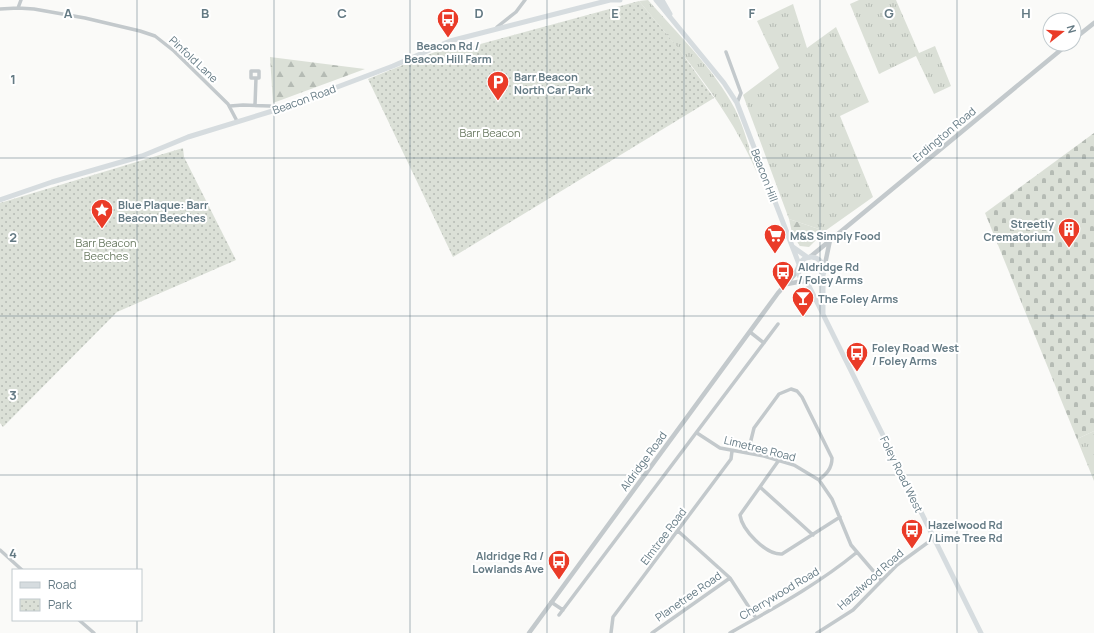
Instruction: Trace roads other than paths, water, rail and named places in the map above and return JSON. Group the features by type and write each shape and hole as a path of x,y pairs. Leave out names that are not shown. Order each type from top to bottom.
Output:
{"main road":[{"name":"Beacon Road","path":"0,200 72,176 142,156 188,137 307,99 393,66 450,41 497,27 609,0 620,0"},
{"name":"Beacon Hill","path":"656,0 724,83 737,103 798,266"},
{"name":"Beacon Hill","path":"662,0 678,26"},
{"path":"792,247 808,257 819,260 824,269 823,277 815,283 806,282 798,274 798,266 808,257"},
{"name":"Foley Road West","path":"823,277 823,316"},
{"name":"Foley Road West","path":"806,282 981,633"}],"street":[{"path":"18,8 21,0"},
{"path":"497,27 516,12 525,0"},
{"name":"Pinfold Lane","path":"0,9 18,8 85,18 140,31 154,36 174,51 230,106 236,122"},
{"path":"1082,33 1094,23"},
{"name":"Beacon Hill","path":"726,52 741,93 737,103"},
{"name":"Erdington Road","path":"808,257 1058,52"},
{"path":"255,105 256,78"},
{"path":"230,106 270,106"},
{"path":"824,269 831,238"},
{"name":"Aldridge Road","path":"529,633 778,293 787,284 798,266"},
{"path":"787,284 806,282"},
{"path":"559,615 778,324"},
{"path":"750,332 764,343"},
{"path":"748,452 754,428 779,394 791,389 802,397 832,458 832,464 829,470 819,480"},
{"name":"Limetree Road","path":"697,433 720,448 732,451 748,452 780,460 794,465 819,480 832,499 846,534 856,553 881,580"},
{"name":"Elmtree Road","path":"611,633 613,617 731,458 732,451"},
{"path":"780,460 740,514 741,522 745,529 770,553 782,554 840,517"},
{"path":"760,487 813,535"},
{"path":"678,531 730,578 756,618"},
{"name":"Hazelwood Road","path":"817,633 853,610 871,593 881,580 911,554 934,538"},
{"path":"0,550 21,569"},
{"name":"Cherrywood Road","path":"730,633 824,578 856,553"},
{"name":"Planetree Road","path":"652,633 655,628 730,578"},
{"path":"551,602 563,610"},
{"path":"80,621 94,633"},
{"path":"825,628 828,633"}],"place":[{"name":"Beacon Rd / Beacon Hill Farm","path":"448,38"},
{"name":"Barr Beacon North Car Park","path":"498,102"},
{"name":"Blue Plaque: Barr Beacon Beeches","path":"102,230"},
{"name":"Streetly Crematorium","path":"1069,248"},
{"name":"M&S Simply Food","path":"775,254"},
{"name":"Aldridge Rd / Foley Arms","path":"783,292"},
{"name":"The Foley Arms","path":"803,318"},
{"name":"Foley Road West / Foley Arms","path":"857,372"},
{"name":"Hazelwood Rd / Lime Tree Rd","path":"912,550"},
{"name":"Aldridge Rd / Lowlands Ave","path":"559,580"}],"park label":[{"name":"Barr Beacon","path":"490,132"},
{"name":"Barr Beacon Beeches","path":"106,248"}]}
